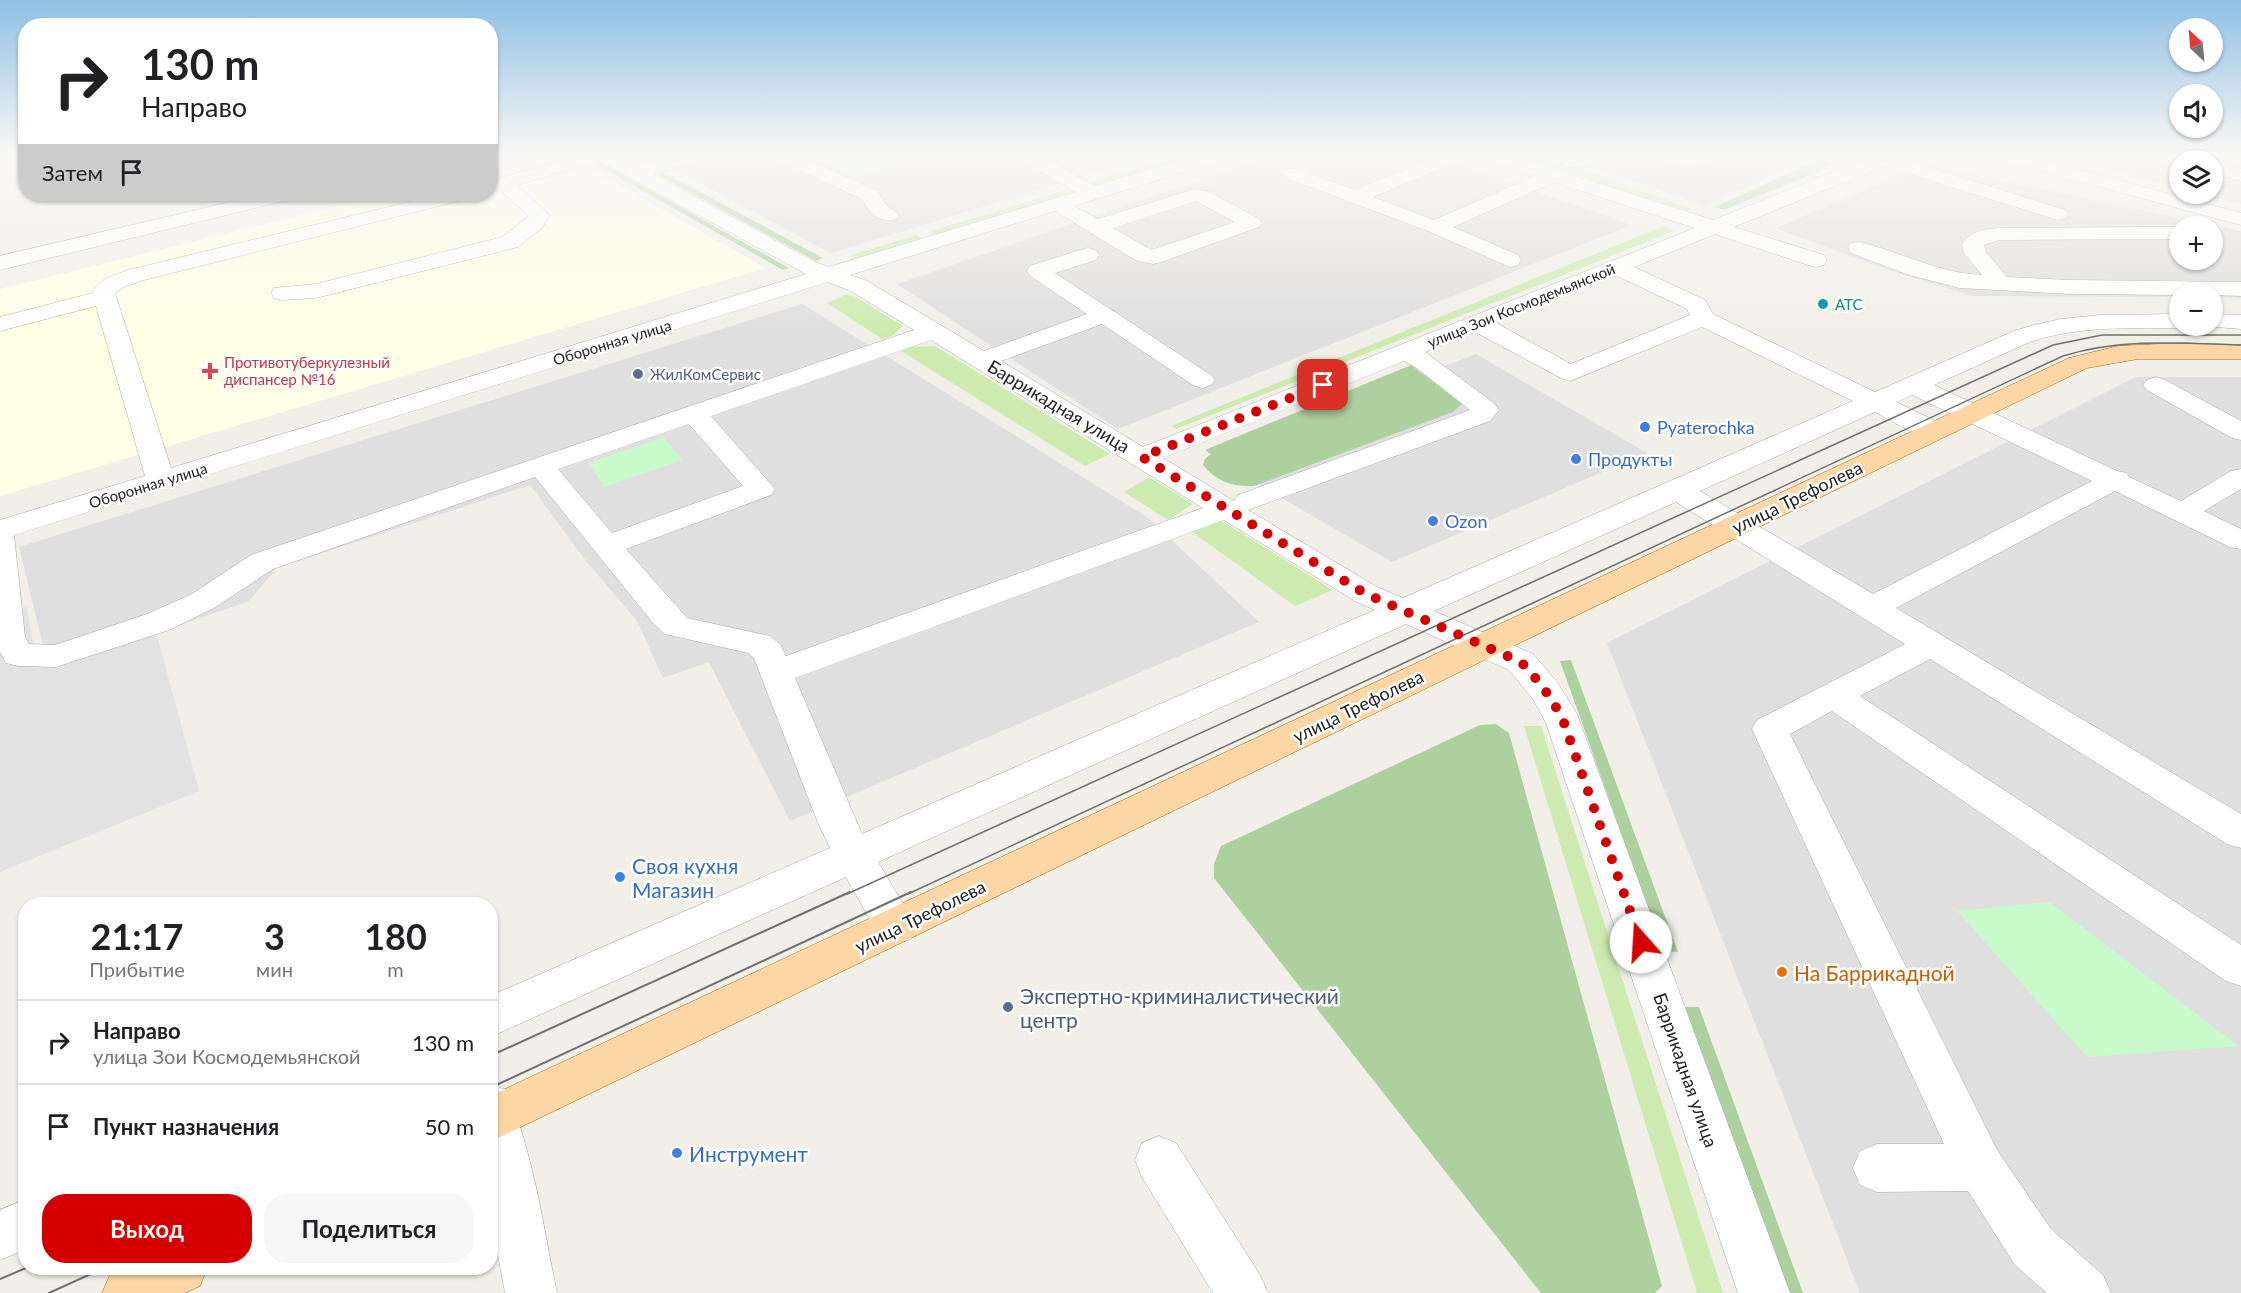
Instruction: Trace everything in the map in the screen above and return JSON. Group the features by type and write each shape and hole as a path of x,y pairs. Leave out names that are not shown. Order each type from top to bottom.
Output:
{"main road":[{"name":"улица Трефолева","path":"498,1112 896,927 2078,363 2113,354 2152,351 2241,352"},
{"path":"128,1293 167,1275"}],"street":[{"path":"0,263 207,213"},
{"path":"161,481 104,297 104,290 118,281 136,275 386,213"},
{"path":"282,293 328,289 510,242 535,224 540,215 538,213"},
{"name":"Баррикадная улица","path":"710,213 807,267 859,286 1142,457 1238,505 1366,594 1521,662 1540,682 1554,702 1564,723 1764,1293"},
{"name":"Оборонная улица","path":"0,530 1032,213"},
{"path":"1074,213 1145,256 1153,257 1252,223 1235,213"},
{"path":"1096,226 1136,213"},
{"path":"1399,213 1510,260"},
{"path":"1435,227 1466,213"},
{"path":"1673,213 1816,260"},
{"name":"улица Зои Космодемьянской","path":"1142,457 1749,213"},
{"path":"2220,213 2241,219"},
{"path":"2001,284 1975,253 1973,244 1979,237 1999,234 2169,233"},
{"path":"2223,233 2241,233"},
{"path":"1859,248 1917,270 1960,280 2071,288 2241,289"},
{"path":"1088,255 1038,271 1202,380"},
{"path":"1616,267 1697,305 1703,318 1935,431"},
{"path":"2071,288 2152,351"},
{"path":"0,324 104,297"},
{"path":"982,360 1105,315"},
{"path":"1477,323 1570,373 1703,318"},
{"path":"498,1013 1874,401 2046,328 2112,321 2169,321"},
{"path":"2223,321 2241,322"},
{"path":"0,537 9,637 18,655 56,656 176,614 203,601 262,562 934,331"},
{"path":"777,672 1238,505 1481,415 1486,410 1436,370 1406,352"},
{"path":"1912,385 2116,479 2241,540"},
{"path":"2156,385 2241,432"},
{"path":"606,546 761,489 694,413"},
{"path":"540,466 665,616 676,626 758,644 768,652 837,823 896,927"},
{"path":"2183,512 2241,477"},
{"path":"1872,608 2116,479"},
{"path":"1676,489 2241,834"},
{"path":"1930,644 1770,729 1980,1167 2034,1247 2085,1293"},
{"path":"1833,695 2241,968"},
{"path":"498,1142 531,1293"},
{"path":"1159,1160 1242,1293"},
{"path":"1877,1168 1980,1167"},
{"path":"0,1235 18,1227"}],"shaded area":[{"name":"Противотуберкулезный диспансер №16","path":"308,213 669,213 766,268 0,496 0,289"},
{"path":"756,213 961,213 831,253"},
{"path":"1103,213 1598,213 1631,225 1118,429 897,284"},
{"path":"1811,213 2156,213 2169,216 2169,270 2223,270 2223,227 2241,231 2241,298 2223,297 2223,282 2169,282 2169,297 1972,296 1876,266 1776,228"},
{"path":"802,304 1147,517 1259,622 790,821 709,662 663,678 637,621 586,561 530,485 277,568 249,601 49,671 19,547"},
{"path":"1476,354 1647,453 1392,562 1211,457"},
{"path":"2136,377 2241,377 2241,1293 1860,1293 1607,643"},
{"path":"27,607 35,657 152,617 199,791 0,872 0,616"}],"green space":[{"path":"683,213 692,213 789,268 783,270"},
{"path":"729,213 740,213 823,258 816,261"},
{"path":"989,213 1009,213 937,235 931,231"},
{"path":"1664,226 1674,231 1176,429 1171,426"},
{"path":"917,235 924,240 858,260 851,255"},
{"path":"848,294 903,326 892,336 882,339 827,303"},
{"path":"935,346 1110,454 1085,466 901,351 911,347"},
{"path":"1411,365 1462,404 1453,412 1254,486 1239,486 1226,482 1214,476 1203,465 1205,459 1211,454 1205,450"},
{"path":"664,437 682,460 605,487 588,463"},
{"path":"1149,477 1193,504 1168,520 1124,492"},
{"path":"1219,519 1333,590 1295,606 1188,529"},
{"path":"1571,660 1678,952 1663,951 1560,661"},
{"path":"1496,724 1509,733 1662,1286 1655,1293 1541,1293 1214,878 1214,864 1221,846 1480,725"},
{"path":"1524,726 1541,726 1723,1293 1697,1293"},
{"path":"2049,902 2239,1046 2087,1057 1957,911"},
{"path":"1684,1007 1699,1007 1803,1293 1785,1293"}],"tram line":[{"path":"847,894 2053,345 2102,335 2241,335"},
{"path":"908,894 2063,356 2085,350 2129,344 2241,345"},
{"path":"498,1052 850,892"},
{"path":"498,1084 911,892"},
{"path":"0,1279 18,1271"},
{"path":"49,1293 89,1275"}],"place":[{"name":"АТС","path":"1823,304"},
{"name":"Противотуберкулезный диспансер №16","path":"210,371"},
{"name":"ЖилКомСервис","path":"638,374"},
{"name":"Pyaterochka","path":"1645,427"},
{"name":"Продукты","path":"1576,459"},
{"name":"Ozon","path":"1433,521"},
{"name":"Своя кухня Магазин","path":"620,877"},
{"name":"На Баррикадной","path":"1782,972"},
{"name":"Экспертно-криминалистический центр","path":"1008,1007"},
{"name":"Инструмент","path":"677,1153"}],"route":[{"path":"1323,385 1142,457 1355,585 1366,594 1521,662 1540,682 1554,702 1564,723 1641,942"}]}
